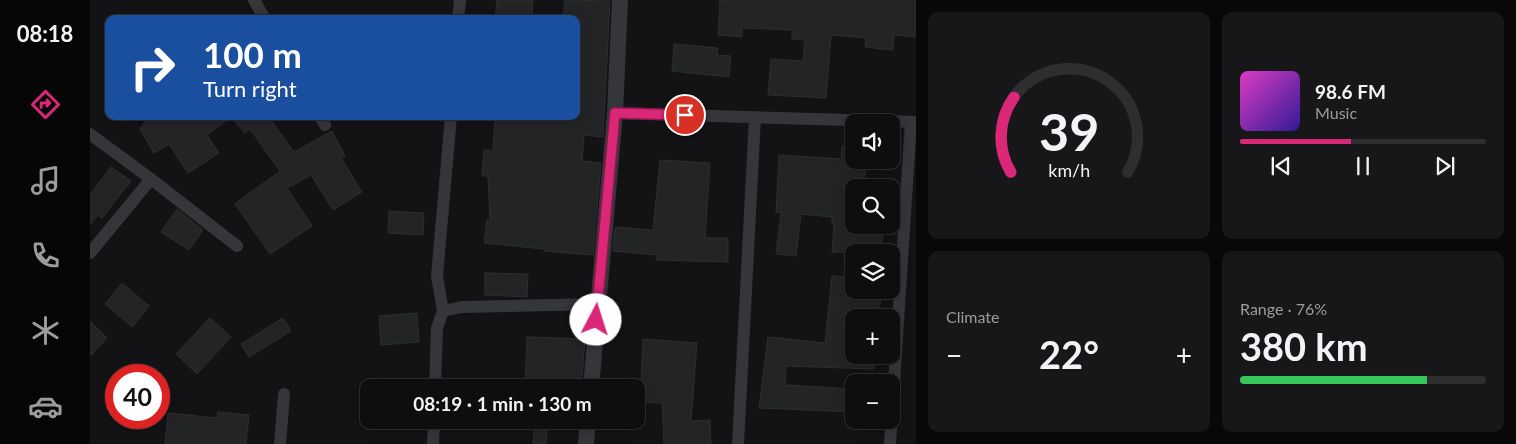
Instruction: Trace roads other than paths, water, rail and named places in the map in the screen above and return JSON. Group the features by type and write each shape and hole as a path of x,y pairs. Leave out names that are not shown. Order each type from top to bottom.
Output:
{"street":[{"path":"254,0 263,15"},
{"path":"458,15 460,0"},
{"path":"591,379 615,113 620,0"},
{"path":"615,113 914,122 890,444"},
{"path":"738,444 755,117"},
{"path":"435,379 437,328 443,311 437,276 451,120"},
{"path":"90,134 152,178 237,246"},
{"path":"90,253 152,178"},
{"path":"443,311 462,307 598,304"},
{"path":"280,444 284,394"},
{"path":"433,444 434,429"},
{"path":"586,444 587,429"}]}
